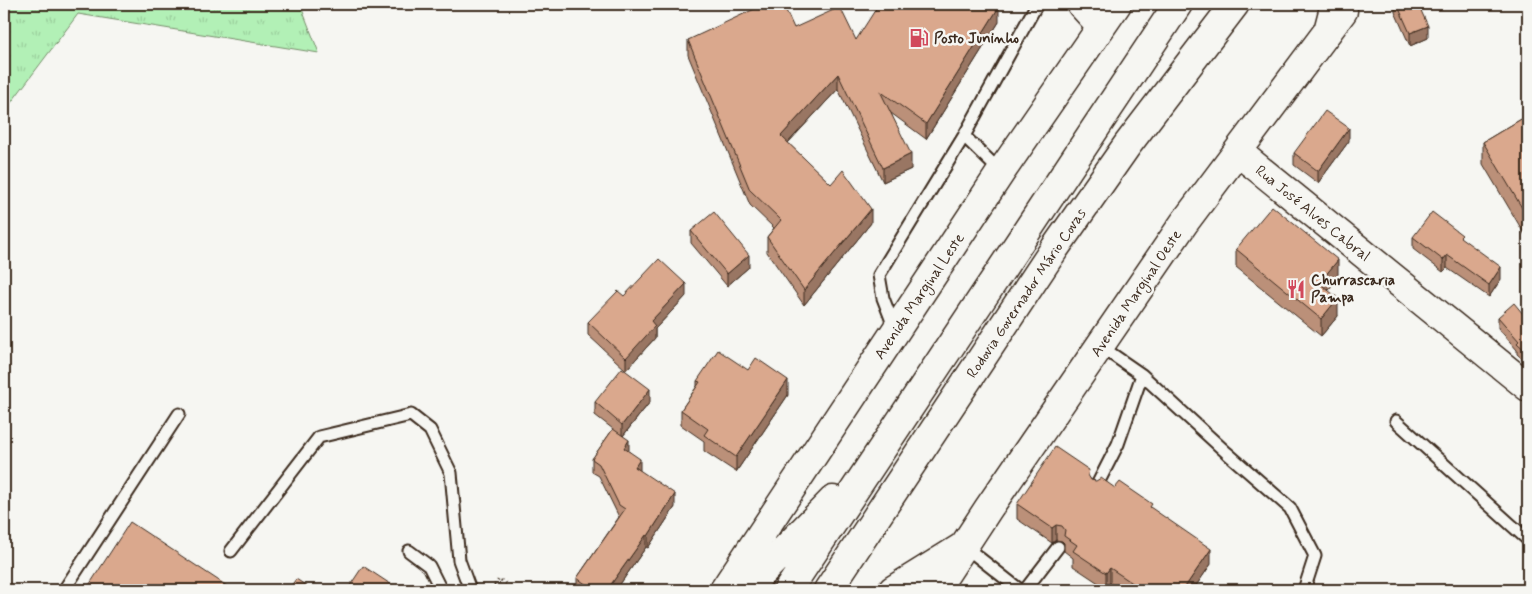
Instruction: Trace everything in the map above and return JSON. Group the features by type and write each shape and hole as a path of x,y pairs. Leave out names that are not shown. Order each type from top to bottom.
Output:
{"main road":[{"path":"1081,4 1102,26"},
{"name":"Avenida Marginal Leste","path":"724,590 1001,172 1117,4"},
{"path":"788,590 1178,4"},
{"name":"Rodovia Governador Mário Covas","path":"828,590 1061,240 1128,144 1235,4"},
{"path":"1328,31 1335,4"},
{"name":"Avenida Marginal Oeste","path":"935,590 988,509 1184,223 1348,4"},
{"name":"Rua José Alves Cabral","path":"1238,152 1528,386"},
{"path":"745,590 880,452"},
{"path":"893,590 964,546"}],"lane":[{"path":"896,331 883,298 879,275 964,136 1037,4"},
{"path":"964,136 1001,172"},
{"path":"1100,346 1142,375 1290,508 1315,556 1304,590"},
{"path":"1095,489 1118,444 1142,375"},
{"path":"64,590 179,414"},
{"path":"231,552 319,437 410,415 430,430 451,472 459,560 470,590"},
{"path":"1396,421 1528,540"},
{"path":"964,546 1020,590"},
{"path":"1025,590 1058,547"},
{"path":"409,550 429,566 441,590"}],"path":[{"path":"504,590 496,585 499,579 516,590"}],"green space":[{"path":"4,4 300,4 319,53 78,14 4,112"}],"building":[{"path":"765,4 783,4 794,28 840,7 856,40 879,4 995,4 999,7 926,124 880,91 911,154 883,168 838,74 781,136 831,184 843,170 871,209 804,290 767,237 781,220 750,190 688,40"},
{"path":"1397,4 1418,4 1428,26 1410,33"},
{"path":"1325,111 1349,128 1318,171 1294,153"},
{"path":"1528,115 1528,218 1483,142"},
{"name":"Churrascaria Pampa","path":"1272,206 1338,260 1319,283 1338,298 1321,319 1236,249"},
{"path":"714,212 749,255 727,274 691,231"},
{"path":"1432,212 1462,235 1460,237 1501,267 1489,285 1447,255 1443,260 1413,237"},
{"path":"659,259 686,284 651,321 655,326 626,358 588,322 618,291 624,296"},
{"path":"1514,303 1528,320 1528,353 1517,343 1519,341 1498,317"},
{"path":"718,350 748,370 756,358 788,380 736,457 704,435 708,429 681,410 700,382 697,381"},
{"path":"622,368 650,389 622,425 595,402"},
{"path":"613,429 629,440 624,448 640,459 635,467 675,494 648,536 646,535 607,590 594,590 577,578 625,509 619,505 599,464 592,459"},
{"path":"1055,447 1089,470 1088,475 1091,480 1096,481 1101,478 1115,488 1120,482 1152,504 1150,507 1211,549 1183,590 1143,590 1110,568 1106,573 1073,551 1077,545 1064,536 1065,530 1062,526 1056,525 1052,528 1017,504"},
{"path":"130,522 233,590 86,590"},
{"path":"363,566 398,589 347,590"},
{"path":"296,579 313,590 288,590"}],"place":[{"name":"Posto Juninho","path":"919,38"},
{"name":"Churrascaria Pampa","path":"1296,289"}]}
